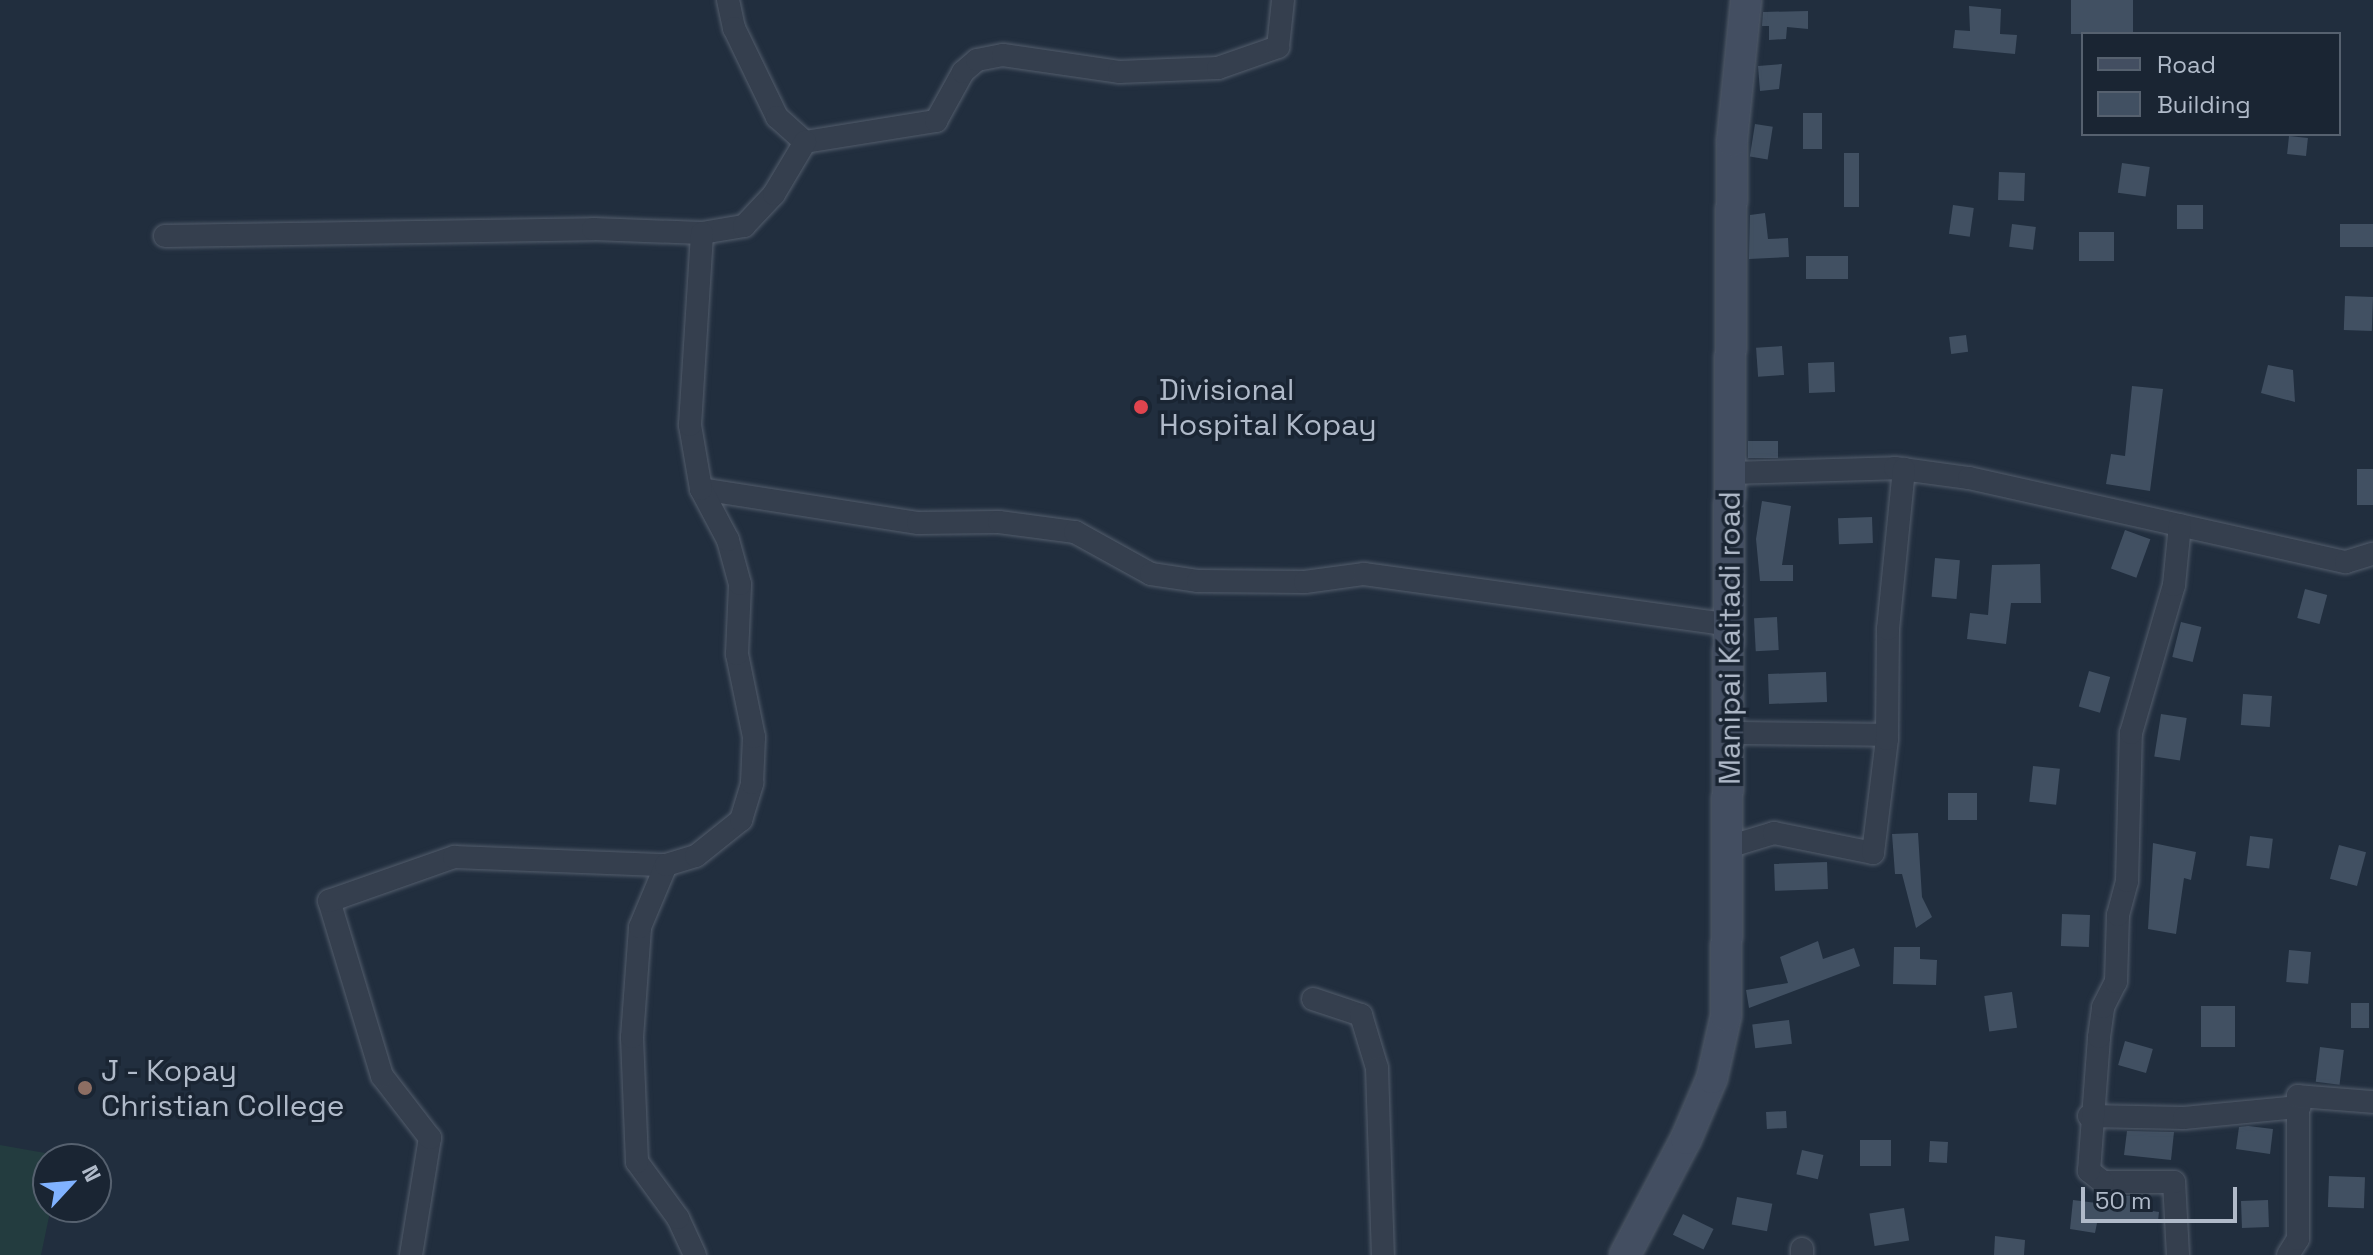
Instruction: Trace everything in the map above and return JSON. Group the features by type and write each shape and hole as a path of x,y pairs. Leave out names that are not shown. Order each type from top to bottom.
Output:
{"main road":[{"name":"Manipai Kaitadi road","path":"1625,1255 1712,1078 1726,1016 1732,141 1746,0"}],"street":[{"path":"728,0 734,28 777,117 805,142"},
{"path":"805,142 936,121 963,72 977,60 1003,55 1119,72 1218,68 1278,47 1283,0"},
{"path":"165,236 593,229 702,233 744,226 774,194 805,142"},
{"path":"411,1255 430,1138 382,1076 329,901 454,857 666,865 696,856 741,820 752,783 754,737 737,654 740,584 728,540 701,489 690,425 702,233"},
{"path":"1728,847 1774,833 1873,853 1887,735 1888,629 1904,469"},
{"path":"1731,473 1904,469 2346,562 2373,554"},
{"path":"701,489 918,523 999,522 1075,532 1151,574 1198,581 1305,582 1364,574 1731,625"},
{"path":"2178,1255 2174,1182 2103,1182 2089,1171 2089,1116 2103,1007 2119,959 2131,733 2174,585 2180,525"},
{"path":"1730,733 1887,735"},
{"path":"666,865 640,927 632,1037 637,1162 678,1218 695,1255"},
{"path":"1313,999 1361,1015 1377,1068 1383,1255"},
{"path":"2288,1255 2298,1239 2298,1096 2373,1102"},
{"path":"2089,1116 2184,1118 2299,1107"}],"green space":[{"path":"0,1145 32,1151 32,1223 48,1223 41,1255 0,1255"}],"building":[{"path":"2071,0 2133,0 2133,32 2071,34"},
{"path":"1969,6 2001,9 2000,34 2017,35 2015,54 1953,48 1955,30 1970,31"},
{"path":"1808,11 1808,29 1787,27 1786,39 1769,40 1769,26 1762,26 1763,12"},
{"path":"1782,64 1779,89 1760,91 1758,66"},
{"path":"1803,113 1822,113 1822,149 1803,149"},
{"path":"1755,124 1773,127 1768,159 1750,157"},
{"path":"2289,136 2308,138 2306,156 2287,154"},
{"path":"1844,153 1859,153 1859,207 1844,207"},
{"path":"2122,163 2150,167 2146,197 2118,193"},
{"path":"1999,172 2025,173 2024,201 1998,200"},
{"path":"1953,205 1974,208 1970,237 1949,234"},
{"path":"2177,205 2203,205 2203,229 2177,229"},
{"path":"1765,213 1768,239 1788,238 1789,257 1749,259 1750,215"},
{"path":"2012,224 2036,227 2033,250 2009,247"},
{"path":"2340,224 2373,224 2373,247 2340,247"},
{"path":"2079,232 2114,232 2114,261 2079,261"},
{"path":"1806,256 1848,256 1848,279 1806,279"},
{"path":"2345,296 2373,297 2372,331 2344,330"},
{"path":"1966,335 1968,352 1951,354 1949,337"},
{"path":"1782,346 1784,375 1758,377 1756,348"},
{"path":"1834,362 1835,392 1809,393 1808,363"},
{"path":"2268,365 2293,370 2295,402 2261,393"},
{"path":"2132,386 2163,389 2150,491 2106,484 2111,454 2125,456"},
{"path":"1748,441 1778,441 1778,458 1748,458"},
{"path":"2357,469 2373,469 2373,505 2357,505"},
{"path":"1762,501 1791,506 1782,565 1793,565 1793,581 1760,581 1756,539"},
{"path":"1872,517 1873,543 1839,544 1838,518"},
{"path":"2125,530 2150,539 2136,578 2111,569"},
{"path":"1935,558 1960,560 1957,599 1932,597"},
{"path":"2040,564 2041,603 2011,603 2006,644 1967,639 1970,613 1988,615 1992,565"},
{"path":"2305,589 2327,595 2319,624 2297,618"},
{"path":"1777,617 1779,650 1756,651 1754,618"},
{"path":"2181,622 2201,627 2193,662 2172,657"},
{"path":"2089,671 2110,677 2100,713 2079,707"},
{"path":"1826,672 1827,702 1769,704 1768,674"},
{"path":"2243,694 2272,696 2270,727 2241,725"},
{"path":"2161,714 2187,718 2180,761 2154,756"},
{"path":"2033,766 2060,769 2056,805 2029,802"},
{"path":"1948,793 1977,793 1977,820 1948,820"},
{"path":"1918,833 1922,897 1932,917 1916,928 1902,874 1895,874 1892,834"},
{"path":"2250,836 2273,839 2269,869 2246,866"},
{"path":"2153,843 2196,852 2191,880 2184,878 2176,934 2148,929"},
{"path":"2339,845 2366,852 2357,886 2330,879"},
{"path":"1827,862 1828,889 1775,891 1774,864"},
{"path":"2062,914 2090,915 2089,947 2061,946"},
{"path":"1818,941 1823,959 1854,948 1860,966 1749,1008 1746,990 1788,983 1780,957"},
{"path":"1894,947 1920,947 1920,959 1937,960 1936,985 1893,984"},
{"path":"2289,950 2311,952 2308,984 2286,982"},
{"path":"2012,992 2017,1028 1989,1032 1984,996"},
{"path":"2351,1003 2369,1003 2369,1028 2351,1028"},
{"path":"2201,1006 2235,1006 2235,1047 2201,1047"},
{"path":"1789,1020 1792,1044 1755,1048 1752,1025"},
{"path":"2125,1041 2153,1049 2146,1073 2118,1065"},
{"path":"2320,1047 2344,1050 2340,1085 2316,1082"},
{"path":"1786,1111 1787,1128 1767,1129 1766,1112"},
{"path":"2239,1127 2273,1129 2270,1154 2236,1149"},
{"path":"2127,1131 2174,1132 2171,1160 2124,1155"},
{"path":"1860,1140 1891,1140 1891,1166 1860,1166"},
{"path":"1930,1141 1948,1142 1947,1163 1929,1162"},
{"path":"1802,1150 1823,1155 1818,1179 1796,1174"},
{"path":"2329,1176 2365,1177 2364,1208 2328,1207"},
{"path":"2119,1196 2139,1196 2140,1209 2159,1212 2158,1221 2097,1223 2095,1233 2070,1229 2073,1200 2120,1206"},
{"path":"1737,1197 1772,1204 1767,1231 1732,1224"},
{"path":"2268,1200 2269,1227 2242,1228 2241,1201"},
{"path":"1904,1208 1909,1241 1875,1246 1869,1213"},
{"path":"1683,1214 1714,1229 1703,1250 1673,1235"},
{"path":"1995,1236 2025,1240 2024,1255 1994,1255"}],"place":[{"name":"Divisional Hospital Kopay","path":"1141,407"},
{"name":"J - Kopay Christian College","path":"85,1088"}]}
